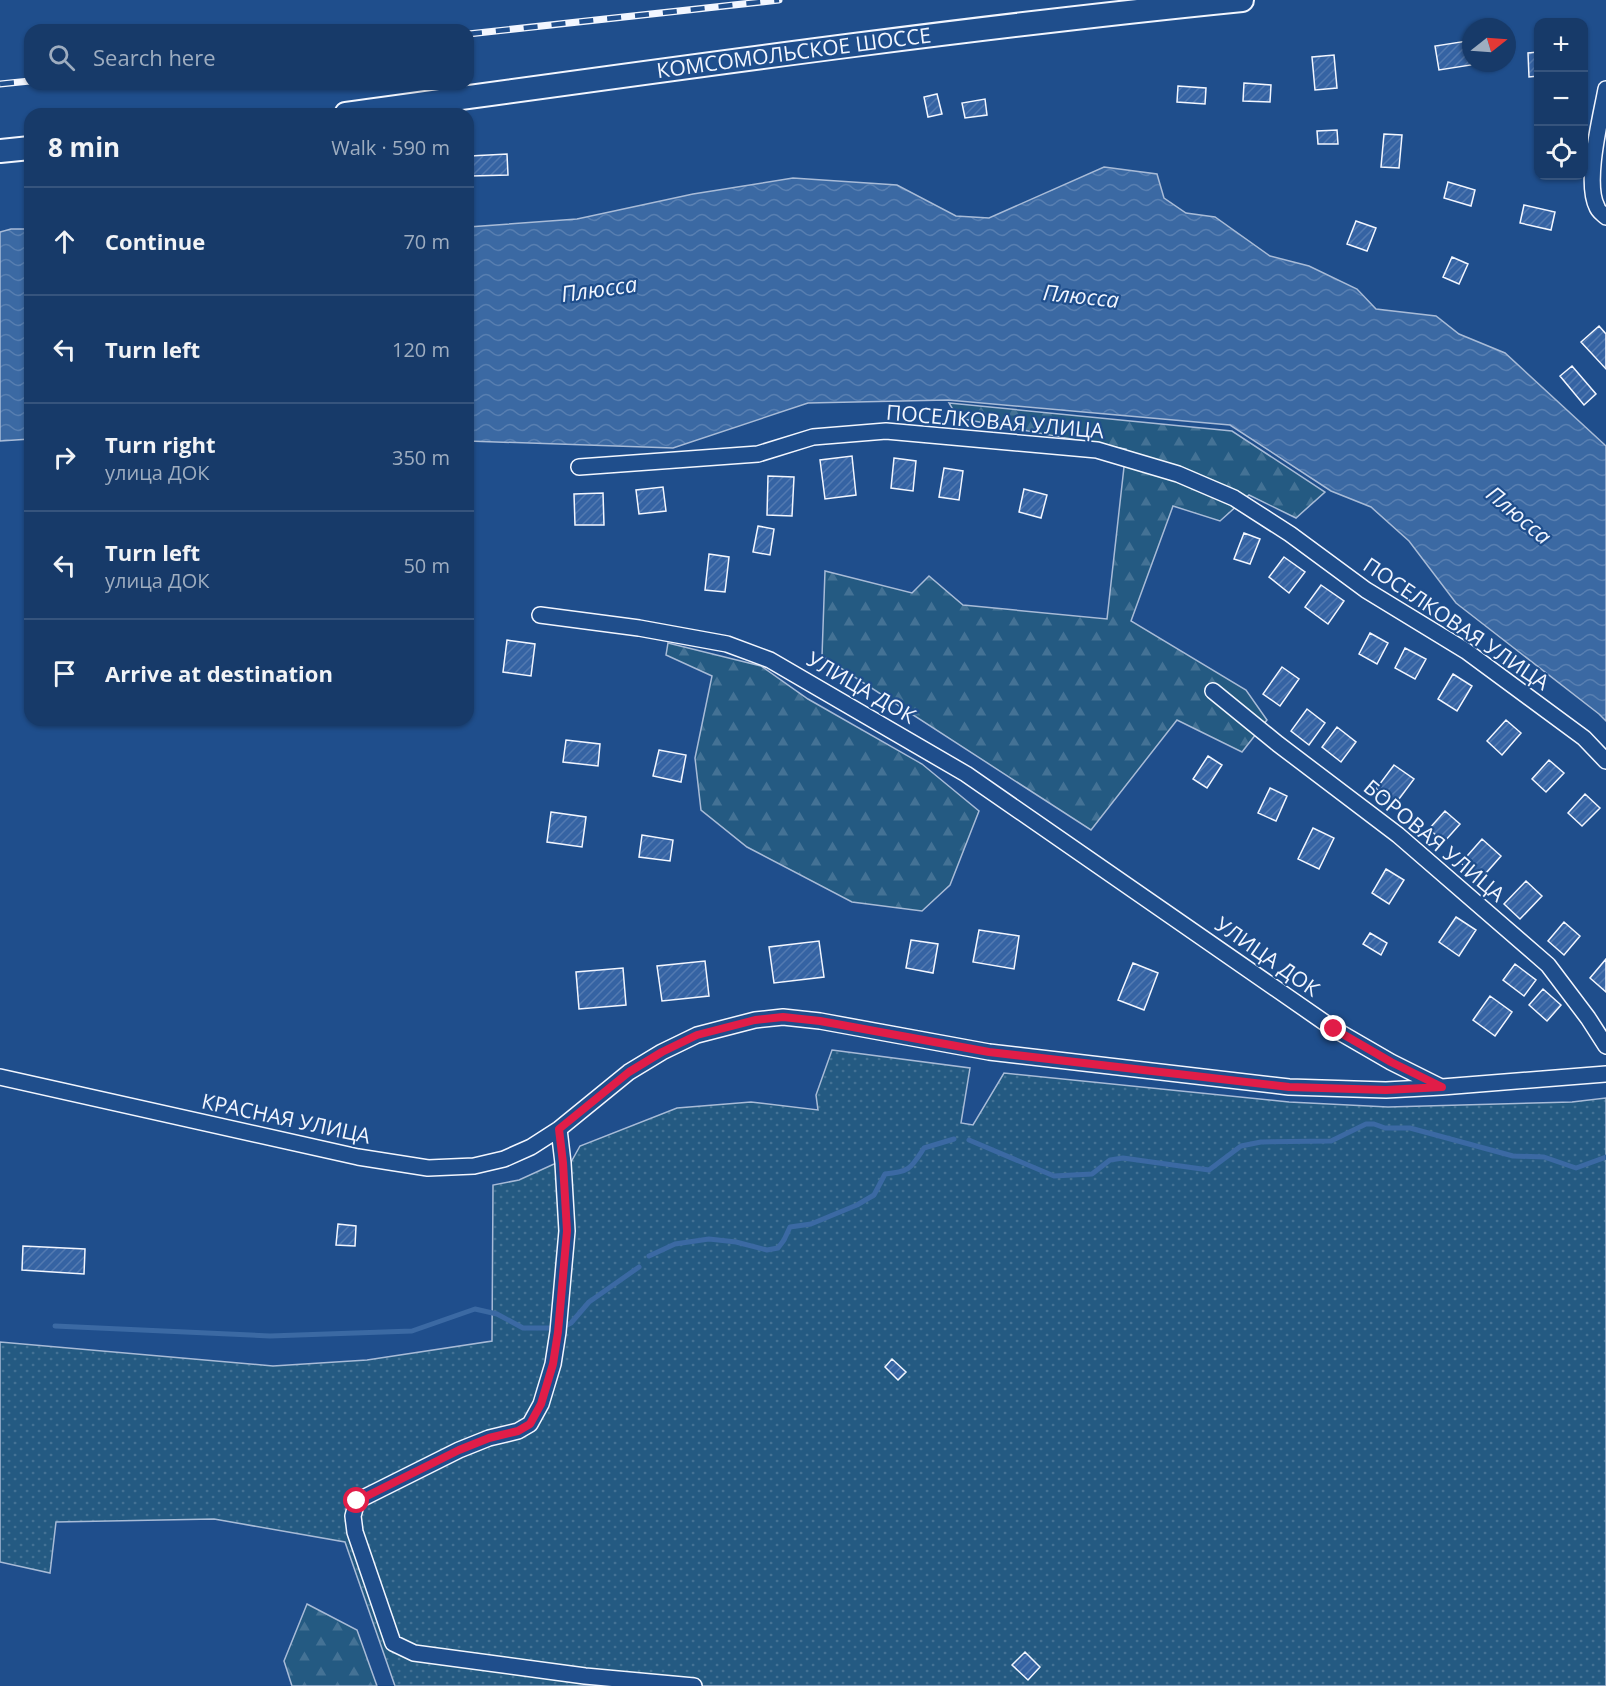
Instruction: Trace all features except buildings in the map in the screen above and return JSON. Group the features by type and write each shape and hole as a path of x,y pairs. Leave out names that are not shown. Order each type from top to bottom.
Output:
{"main road":[{"name":"КОМСОМОЛЬСКОЕ ШОССЕ","path":"390,108 856,44 1242,0"},
{"path":"0,151 24,149"}],"street":[{"path":"1606,89 1593,162 1593,192 1597,208 1606,217"},
{"name":"ПОСЕЛКОВАЯ УЛИЦА","path":"579,467 758,454 813,437 886,431 1086,449 1109,454 1178,474 1234,498 1290,534 1366,590 1466,651 1584,738 1606,760"},
{"name":"УЛИЦА ДОК","path":"540,615 639,628 727,644 770,660 966,774 1334,1029 1391,1062 1442,1087"},
{"name":"БОРОВАЯ УЛИЦА","path":"1213,690 1278,744 1398,835 1548,964 1606,1046"},
{"path":"694,1686 573,1675 414,1653 393,1643 355,1532 353,1516 357,1501 459,1450 489,1438 518,1431 530,1424 541,1404 553,1364 558,1332 567,1231 559,1129 629,1072 697,1035 755,1020 783,1017 820,1021 989,1052 1289,1087 1386,1090 1606,1074"},
{"name":"КРАСНАЯ УЛИЦА","path":"0,1077 358,1157 428,1168 474,1166 504,1159 531,1147 559,1129"}],"green space":[{"path":"949,403 1232,431 1325,492 1296,518 1249,495 1220,521 1173,506 1131,621 1246,690 1267,720 1242,752 1177,720 1091,830 822,656 825,571 912,593 929,576 963,605 1107,619 1126,449 958,418"},
{"path":"668,643 761,666 808,699 922,764 979,811 950,885 922,911 852,902 747,847 701,810 695,758 712,676 666,655"},
{"path":"832,1050 970,1068 961,1123 973,1125 1004,1073 1289,1102 1388,1107 1572,1102 1606,1098 1606,1686 395,1686 345,1542 214,1519 56,1522 50,1573 0,1562 0,1342 273,1366 367,1360 492,1341 493,1185 519,1180 554,1164 571,1162 580,1146 677,1108 751,1102 818,1110 816,1095"},
{"path":"307,1604 357,1630 377,1686 292,1686 284,1661"}],"water":[{"name":"Плюсса","path":"1104,167 1157,174 1164,198 1186,213 1215,217 1270,256 1309,266 1357,289 1376,309 1436,316 1459,334 1505,353 1606,446 1606,721 1456,603 1409,541 1371,507 1331,491 1230,425 948,400 808,403 673,448 474,441 474,227 577,219 693,194 793,178 897,185 956,216 989,218"},
{"path":"24,229 24,439 0,441 0,232"}],"waterway":[{"path":"969,1140 1054,1176 1092,1174 1110,1160 1123,1158 1209,1170 1241,1146 1261,1142 1331,1141 1366,1124 1385,1128 1410,1128 1513,1156 1544,1157 1576,1168 1606,1157"},
{"path":"649,1256 675,1244 709,1239 736,1242 767,1250 778,1248 790,1227 811,1224 857,1205 874,1195 885,1174 909,1168 924,1148 954,1139"},
{"path":"565,1326 571,1323 589,1302 639,1267"},
{"path":"55,1326 270,1336 412,1331 475,1309 497,1314 523,1328 549,1328"}],"railway":[{"path":"474,33 779,0"},
{"path":"0,84 24,82"}],"route":[{"path":"357,1501 459,1450 489,1438 518,1431 530,1424 541,1404 553,1364 558,1332 567,1231 559,1129 629,1072 697,1035 755,1020 783,1017 820,1021 989,1052 1289,1087 1386,1090 1442,1087 1391,1062 1334,1029"}]}
